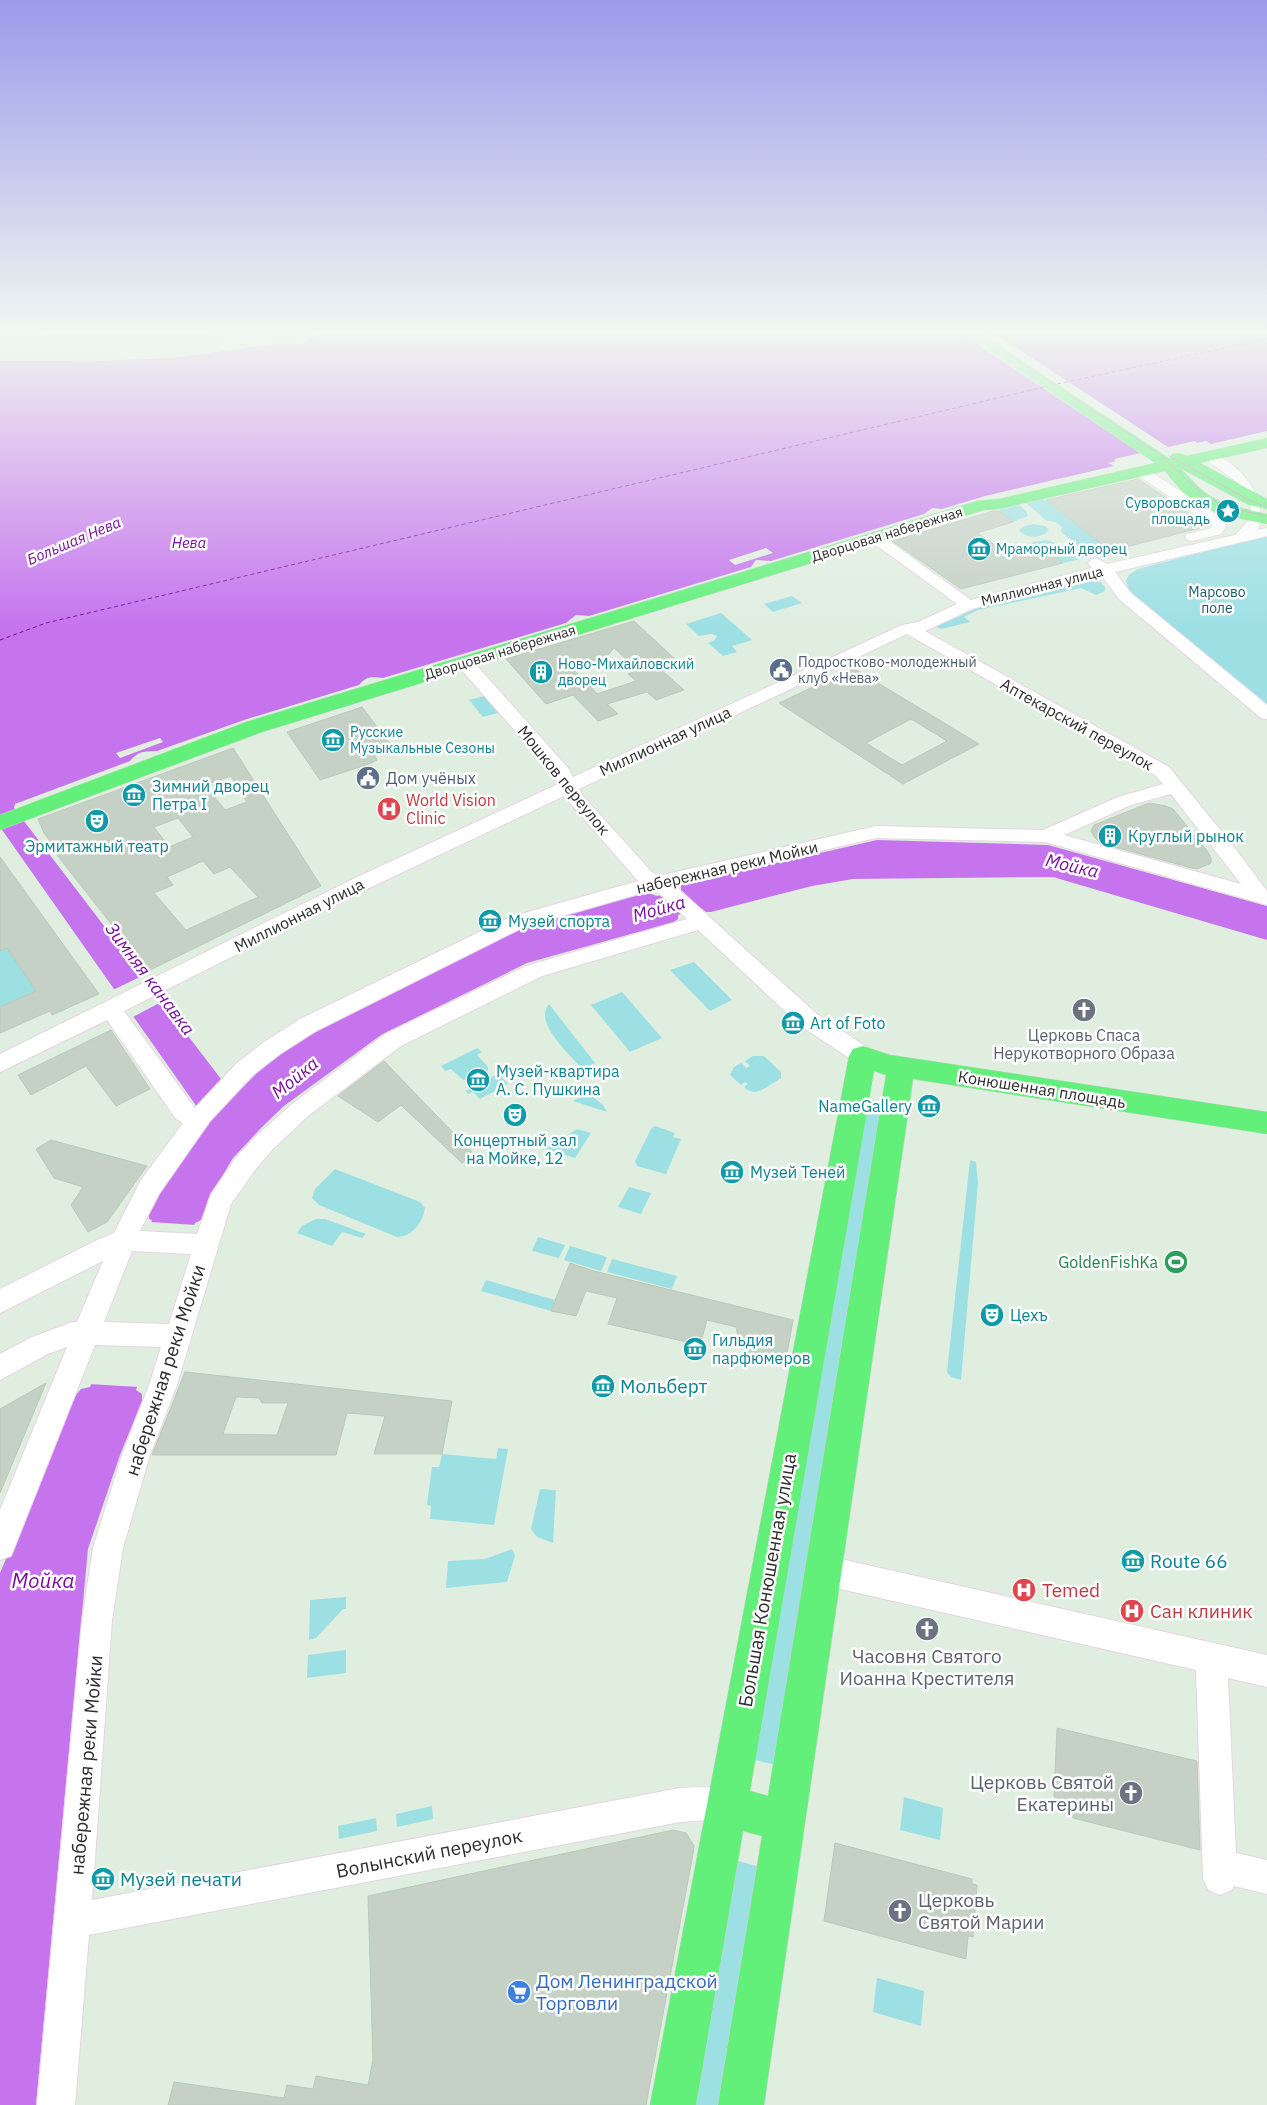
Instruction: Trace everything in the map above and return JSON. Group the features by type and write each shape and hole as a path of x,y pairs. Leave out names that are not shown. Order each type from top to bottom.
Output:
{"main road":[{"path":"1126,431 1263,515"},
{"path":"1129,431 1167,457 1197,495 1208,502 1263,515"},
{"name":"Дворцовая набережная","path":"983,505 993,499 1167,457 1267,437"},
{"name":"Дворцовая набережная","path":"11,819 254,728 983,505 998,504 1142,472 1167,457 1210,456 1267,443"},
{"name":"Конюшенная площадь","path":"863,1056 887,1065 1267,1123"},
{"name":"Большая Конюшенная улица","path":"673,2105 863,1056"},
{"path":"741,2105 901,1067"},
{"path":"855,1095 862,1086 875,1083 882,1084 894,1092 896,1102"},
{"name":"Волынский переулок","path":"727,1806 785,1821"}],"street":[{"path":"1210,456 1247,483 1263,515"},
{"path":"1142,472 1219,523"},
{"path":"1173,492 1208,502 1216,513 1219,523"},
{"name":"Миллионная улица","path":"1100,567 1235,539 1263,515"},
{"name":"Миллионная улица","path":"118,1007 360,884 908,628 921,627 961,603 1067,578 1216,531 1219,523"},
{"path":"870,540 875,547 961,603"},
{"path":"1100,567 1125,596 1267,714"},
{"name":"Аптекарский переулок","path":"908,628 1162,771 1263,897"},
{"name":"Мошков переулок","path":"465,663 562,773 575,798 644,876 661,887 696,917"},
{"path":"1046,836 1083,818 1146,794 1174,788"},
{"name":"набережная реки Мойки","path":"200,1117 227,1087 263,1054 308,1025 517,922 876,832 1046,836 1263,897"},
{"name":"набережная реки Мойки","path":"56,2105 74,1921 97,1620 108,1548 136,1455 163,1385 168,1335 198,1244 220,1201 254,1153 300,1110 393,1040 534,972 696,917"},
{"name":"Конюшенная площадь","path":"696,917 775,990 824,1032 863,1056"},
{"path":"0,1064 118,1007 184,1113 200,1117 150,1187 133,1241 98,1332 0,1546"},
{"path":"0,1302 104,1248 133,1241 198,1244"},
{"path":"0,1368 39,1346 72,1333 98,1332 168,1335"},
{"path":"823,1570 1267,1671"},
{"path":"1211,1658 1220,1872 1267,1877"},
{"name":"Волынский переулок","path":"74,1921 680,1806 710,1803 727,1806"}],"green space":[{"path":"1044,499 1110,551 1091,556 1061,532 1062,527 1056,522 1047,521 1026,503"},
{"path":"1019,505 1026,511 1028,516 1013,522 999,510"},
{"path":"1033,524 1045,526 1049,530 1042,535 1034,537 1025,535 1019,530"},
{"name":"Марсово поле","path":"1267,535 1267,706 1130,593 1126,581 1129,575 1138,569"},
{"path":"1045,540 1063,545 1084,558 1063,563 1036,542"},
{"path":"1087,579 1099,581 1105,587 1105,591 1096,595 1081,588 978,610 964,617 970,622 941,629 936,627 984,605"},
{"path":"792,596 802,603 773,612 764,604"},
{"path":"721,613 752,640 732,646 737,652 723,656 708,643 715,640 717,636 712,634 699,636 686,624"},
{"path":"484,696 498,713 483,717 469,700"},
{"path":"7,948 36,991 0,1007 0,951"},
{"path":"694,962 732,1000 710,1011 670,970"},
{"path":"622,992 662,1038 630,1052 591,1005"},
{"path":"549,1004 595,1063 582,1069 562,1047 549,1029 546,1020 545,1012"},
{"path":"477,1048 482,1052 477,1055 488,1067 488,1070 471,1080 463,1080 451,1069 445,1071 441,1066"},
{"path":"753,1056 764,1056 781,1072 781,1078 762,1090 753,1092 744,1087 748,1084 745,1082 741,1085 730,1075 734,1067 741,1063 746,1068 750,1066 745,1061"},
{"path":"503,1071 506,1075 502,1077 508,1084 480,1099 473,1092 468,1094 466,1091"},
{"path":"588,1093 603,1105 607,1112 573,1101"},
{"path":"865,1099 886,1102 780,1766 747,1758"},
{"path":"655,1126 675,1133 673,1137 681,1139 666,1174 637,1166 635,1161 651,1129"},
{"path":"577,1129 591,1133 575,1158 545,1149"},
{"path":"970,1160 976,1162 978,1183 961,1380 951,1377 947,1372"},
{"path":"335,1169 420,1202 425,1208 416,1228 412,1232 397,1237 319,1205 312,1198 315,1189"},
{"path":"629,1187 651,1193 641,1214 618,1207"},
{"path":"316,1219 325,1219 366,1234 362,1238 342,1232 332,1246 297,1233 302,1226"},
{"path":"538,1237 565,1245 559,1258 532,1251"},
{"path":"570,1246 607,1257 601,1271 564,1260"},
{"path":"612,1259 677,1276 672,1289 607,1272"},
{"path":"486,1280 555,1300 551,1311 481,1291"},
{"path":"498,1448 508,1449 494,1525 430,1519 431,1506 427,1505 432,1467 439,1467 442,1454 496,1459"},
{"path":"540,1489 556,1490 553,1543 537,1537 531,1529"},
{"path":"512,1549 515,1556 507,1582 446,1588 448,1561 485,1559"},
{"path":"346,1597 346,1609 343,1609 316,1638 309,1640 310,1600"},
{"path":"346,1650 346,1673 307,1678 308,1655"},
{"path":"904,1797 943,1808 940,1840 900,1830"},
{"path":"432,1806 433,1819 397,1827 396,1814"},
{"path":"376,1818 377,1831 339,1839 338,1826"},
{"path":"727,1858 764,1868 727,2105 684,2105"},
{"path":"877,1978 924,1991 921,2026 873,2012"}],"water":[{"name":"Нева","path":"0,431 1266,431 1211,444 1206,441 1197,443 1195,441 1114,459 1116,461 1108,463 1114,466 985,496 942,509 932,508 924,514 771,561 756,560 751,567 589,616 576,615 566,623 383,678 370,678 364,680 359,685 247,719 157,751 142,752 130,761 15,804 14,808 234,1096 271,1059 311,1033 519,927 646,892 657,896 681,890 681,885 684,884 877,840 1048,845 1267,906 1267,940 1053,877 853,879 812,886 711,912 706,912 701,908 678,915 678,919 674,922 527,963 381,1035 284,1106 262,1127 233,1158 208,1200 203,1219 195,1223 136,1390 142,1394 142,1401 120,1455 88,1549 36,2105 0,2105 0,1573 75,1396 81,1389 90,1387 152,1220 149,1219 149,1214 159,1190 209,1124 0,827"}],"pier":[{"path":"1108,431 1144,431 1168,447 1140,453"},
{"path":"766,548 773,553 735,565 729,560"},
{"path":"160,738 163,742 120,758 116,753"},
{"path":"144,975 163,1001 133,1017 113,990"},
{"path":"150,1222 196,1225 139,1387 89,1384"}],"building":[{"path":"1138,479 1208,526 1110,551 1046,500"},
{"name":"Мраморный дворец","path":"993,511 1000,511 1013,522 977,533 1004,551 1036,542 1063,563 961,589 892,541"},
{"name":"Ново-Михайловский дворец","path":"634,621 677,661 659,668 684,690 656,700 647,692 607,704 618,714 598,721 573,695 546,704 506,659","holes":["614,648 638,670 628,674 636,681 597,694 590,686 579,690 586,682 573,669 601,663"]},
{"path":"853,668 979,744 903,784 779,703","holes":["911,719 947,741 902,765 866,743"]},
{"path":"362,707 394,749 375,756 377,760 369,764 320,780 287,732"},
{"path":"233,748 321,886 148,971 50,846 53,845 44,833 38,819","holes":["231,776 247,802 225,810 205,785","178,818 193,837 169,847 154,827","203,861 214,874 230,867 258,897 186,930 154,893 173,885 167,877"]},
{"name":"Круглый рынок","path":"1149,803 1173,809 1208,852 1211,863 1197,869 1192,868 1100,843 1091,831 1094,825"},
{"path":"0,857 99,994 52,1015 50,1011 0,1033 0,1007 36,991 7,948 0,951"},
{"path":"111,1030 150,1089 116,1106 86,1066 31,1095 18,1075"},
{"path":"384,1061 476,1156 462,1163 401,1105 378,1122 338,1096"},
{"path":"51,1140 147,1166 107,1222 88,1232 71,1205 83,1187 54,1178 36,1149"},
{"path":"570,1263 594,1271 793,1320 785,1365 742,1355 745,1341 738,1336 736,1327 707,1320 700,1345 608,1324 617,1298 586,1291 576,1316 551,1311"},
{"path":"185,1372 452,1401 442,1454 374,1454 385,1416 347,1413 336,1455 152,1455","holes":["236,1397 259,1398 262,1403 288,1403 277,1435 223,1434"]},
{"path":"46,1383 0,1493 0,1409"},
{"name":"Церковь Cвятой Екатерины","path":"1057,1728 1197,1761 1200,1850 1073,1818 1054,1796"},
{"name":"Дом Ленинградской Торговли","path":"673,1830 686,1833 694,1846 646,2105 168,2105 174,2082 284,2098 287,2085 313,2089 316,2076 368,2085 373,2060 368,1896"},
{"name":"Церковь Святой Марии","path":"835,1843 972,1879 972,1884 977,1885 973,1937 968,1936 966,1959 824,1921"}],"ferry route":[{"path":"0,640 46,623 857,431"}],"tram line":[{"path":"1125,431 1159,454 1206,497 1230,508 1267,516"},
{"path":"1169,456 1247,499 1267,507"}],"place":[{"name":"Суворовская площадь","path":"1228,511"},
{"name":"Мраморный дворец","path":"979,549"},
{"name":"Подростково-молодежный клуб «Нева»","path":"781,670"},
{"name":"Ново-Михайловский дворец","path":"541,672"},
{"name":"Русские Музыкальные Сезоны","path":"333,740"},
{"name":"Дом учёных","path":"368,778"},
{"name":"Зимний дворец Петра I","path":"134,795"},
{"name":"World Vision Clinic","path":"389,809"},
{"name":"Эрмитажный театр","path":"97,821"},
{"name":"Круглый рынок","path":"1110,836"},
{"name":"Музей спорта","path":"490,921"},
{"name":"Церковь Спаса Нерукотворного Образа","path":"1084,1010"},
{"name":"Art of Foto","path":"793,1023"},
{"name":"Музей-квартира А. С. Пушкина","path":"478,1080"},
{"name":"NameGallery","path":"929,1106"},
{"name":"Концертный зал на Мойке, 12","path":"515,1115"},
{"name":"Музей Теней","path":"732,1172"},
{"name":"GoldenFishKa","path":"1176,1262"},
{"name":"Цехъ","path":"992,1315"},
{"name":"Гильдия парфюмеров","path":"695,1349"},
{"name":"Мольберт","path":"603,1386"},
{"name":"Route 66","path":"1133,1561"},
{"name":"Temed","path":"1024,1590"},
{"name":"Сан клиник","path":"1132,1611"},
{"name":"Часовня Святого Иоанна Крестителя","path":"927,1629"},
{"name":"Церковь Cвятой Екатерины","path":"1131,1793"},
{"name":"Музей печати","path":"103,1879"},
{"name":"Церковь Святой Марии","path":"900,1911"},
{"name":"Дом Ленинградской Торговли","path":"519,1992"}],"water label":[{"name":"Большая Нева","path":"74,541"},
{"name":"Мойка","path":"1072,866"},
{"name":"Мойка","path":"659,909"},
{"name":"Зимняя канавка","path":"150,979"},
{"name":"Мойка","path":"295,1078"},
{"name":"Мойка","path":"43,1581"}]}
